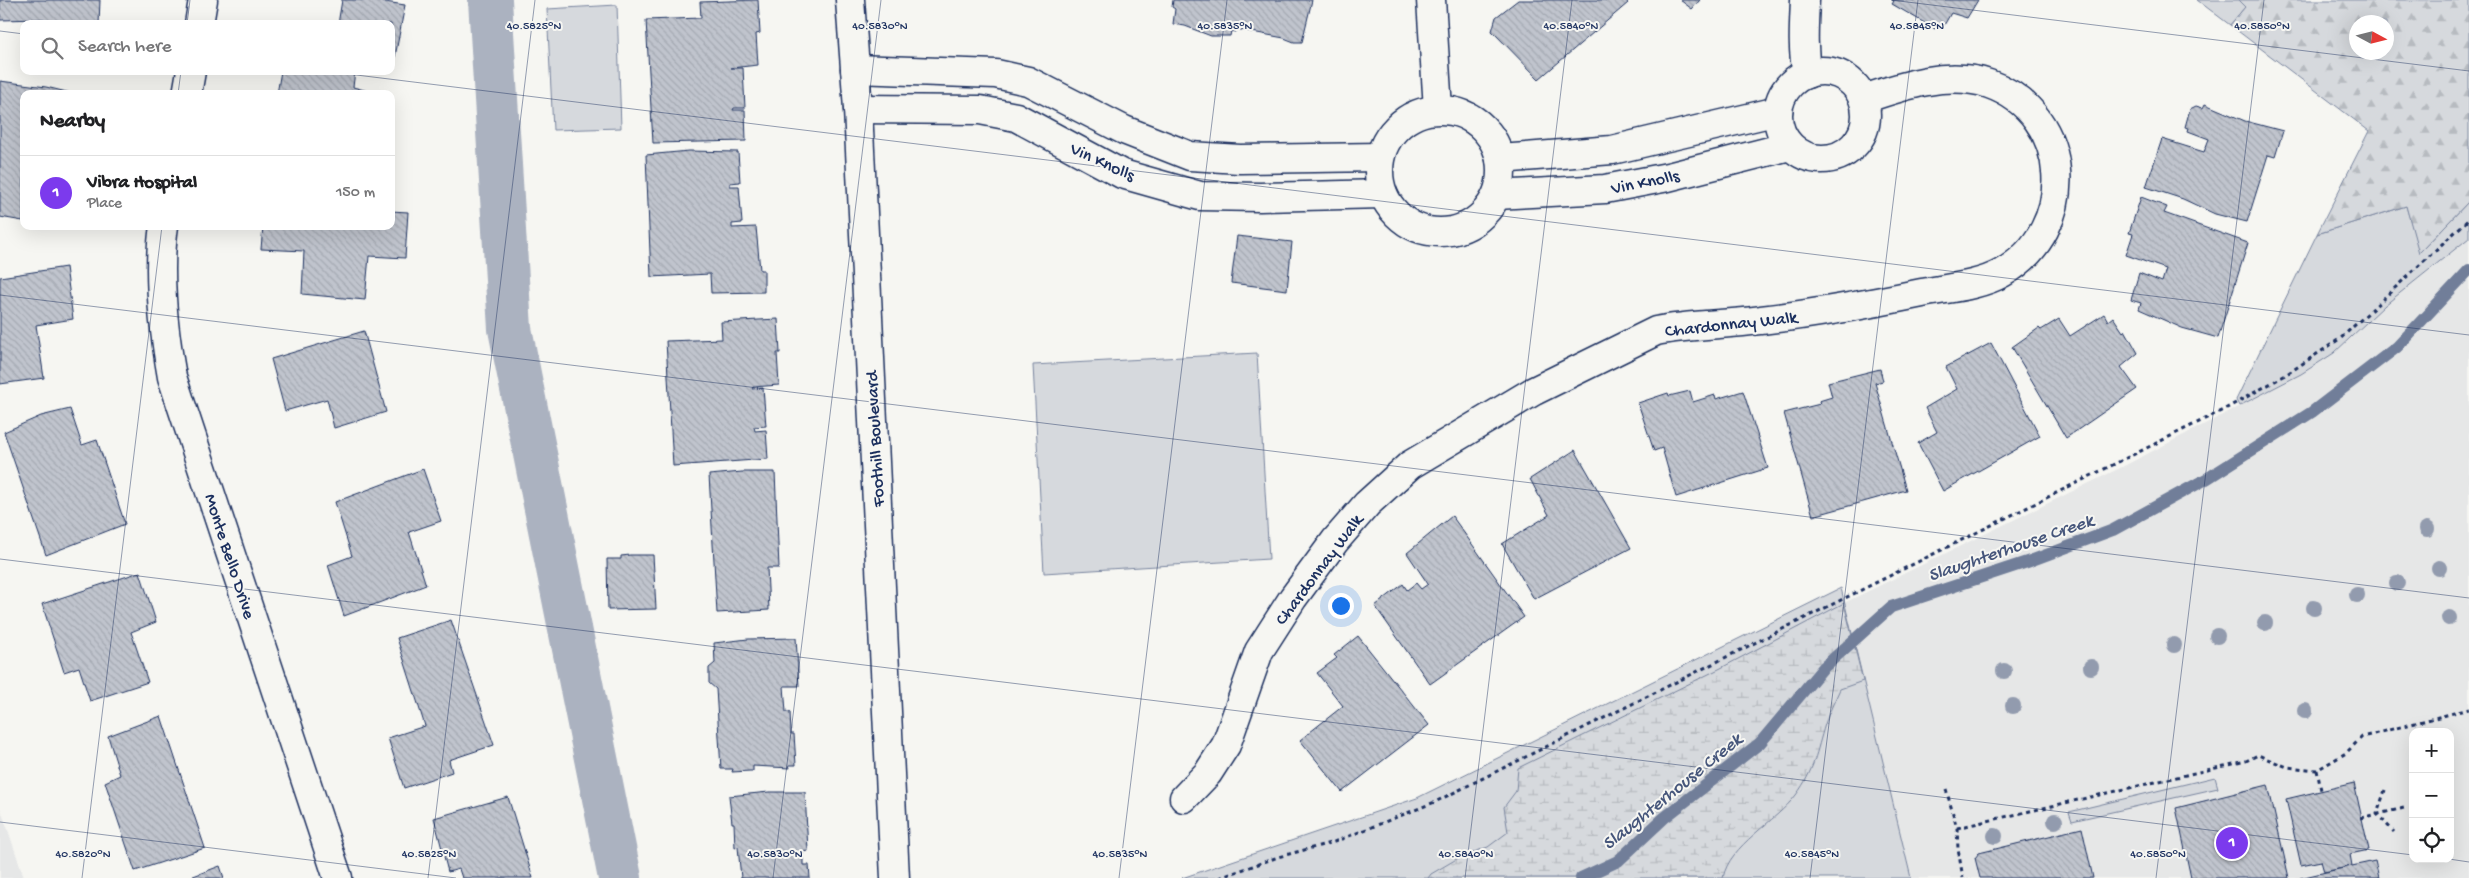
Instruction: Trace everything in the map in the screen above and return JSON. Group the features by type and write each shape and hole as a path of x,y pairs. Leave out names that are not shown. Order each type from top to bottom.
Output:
{"street":[{"path":"200,20 204,0"},
{"name":"Foothill Boulevard","path":"850,0 858,109 895,878"},
{"path":"1431,0 1438,109"},
{"path":"1805,0 1803,56 1807,74"},
{"name":"Vin Knolls","path":"855,69 996,74 1028,81 1124,130 1190,156 1240,160 1380,157"},
{"path":"1820,71 1834,73 1846,78 1857,88 1864,100 1867,115 1864,130 1857,144 1845,154 1831,159 1816,160 1802,155 1790,146 1780,129 1778,111 1787,88 1807,74 1820,71"},
{"path":"188,90 190,75"},
{"name":"Chardonnay Walk","path":"1184,798 1218,760 1226,745 1260,652 1293,598 1334,541 1367,504 1410,466 1534,391 1656,331 1678,326 1759,321 1833,311 1974,283 2004,272 2031,250 2046,226 2056,193 2057,175 2050,141 2042,125 2022,102 1988,84 1951,79 1900,86 1864,100"},
{"name":"Vin Knolls","path":"858,109 980,110 1016,117 1122,174 1200,196 1260,197 1383,194"},
{"path":"1438,109 1455,111 1471,118 1485,128 1495,142 1500,159 1502,177 1497,195 1486,213 1469,226 1450,233 1429,232 1409,225 1393,212 1383,194 1378,175 1380,157 1387,138 1401,123 1418,113 1438,109"},
{"name":"Vin Knolls","path":"1500,159 1612,150 1778,111"},
{"name":"Vin Knolls","path":"1497,195 1605,189 1668,177 1790,146"},
{"name":"Monte Bello Drive","path":"164,230 163,293 166,342 172,377 338,878"}],"path":[{"path":"1219,878 1278,857 1334,842 1435,802 2225,409 2284,376 2341,338 2469,219"},
{"path":"1958,828 2246,761 2258,755 2287,767 2317,770 2346,753 2362,737 2469,709"},
{"path":"2317,770 2321,790"},
{"path":"1946,789 1958,828 1958,850 1963,878"},
{"path":"2377,814 2384,790"},
{"path":"2361,818 2404,808"},
{"path":"2377,814 2394,832"}],"shaded area":[{"path":"2469,238 2469,878 1911,878 1844,603 2122,467 2301,374 2334,353 2385,305"},
{"path":"0,808 7,827 24,878 0,878"}],"green space":[{"path":"2197,0 2238,0 2245,7 2230,25"},
{"path":"2238,0 2469,0 2469,201 2419,253 2406,206 2317,234 2369,131 2230,25 2245,7"},
{"path":"617,5 621,128 553,130 547,9"},
{"path":"2469,201 2469,238 2385,305 2334,353 2301,374 2239,406 2236,400 2317,234 2406,206 2420,252"},
{"path":"1257,353 1269,559 1044,573 1033,365"},
{"path":"1841,588 1911,878 1182,878 1417,798"},
{"path":"1844,603 1863,681 1840,689 1827,720 1811,769 1802,786 1787,805 1743,844 1727,866 1723,878 1428,878 1431,874 1460,857 1488,847 1508,832 1504,807 1516,791 1518,768 1721,668"},
{"path":"2215,777 2218,788 2072,821 2069,812"}],"building":[{"path":"0,0 100,0 99,20 0,20"},
{"path":"342,0 372,0 405,5 395,57 395,20 339,20"},
{"path":"758,0 760,33 756,34 758,65 731,68 743,68 745,108 734,108 733,110 745,110 746,141 653,143 646,20 701,18 700,2"},
{"path":"1173,0 1312,0 1302,42 1294,42 1284,38 1236,29 1235,32 1231,31 1230,36 1211,36 1185,26 1173,24 1175,9 1172,7"},
{"path":"1518,0 1625,0 1628,3 1539,79 1492,31 1496,17"},
{"path":"1680,0 1700,0 1692,9"},
{"path":"1892,0 1978,0 1967,18 1951,13 1943,27 1938,25 1935,29 1892,4 1894,1"},
{"path":"280,75 354,75 353,87 364,90 278,90"},
{"path":"0,81 58,90 20,90 20,220 0,217"},
{"path":"2205,104 2245,121 2283,131 2275,157 2268,155 2247,222 2215,214 2183,199 2146,187 2162,139 2204,152 2209,139 2188,131 2189,128 2185,127 2190,109 2196,106 2203,108"},
{"path":"689,151 738,152 740,182 730,183 730,186 739,186 742,223 732,224 732,228 756,227 760,270 764,270 764,292 711,293 710,274 651,277 646,155"},
{"path":"2141,197 2167,207 2164,213 2248,243 2218,338 2182,328 2139,309 2141,303 2131,300 2139,273 2162,282 2166,269 2126,255 2133,234 2129,233"},
{"path":"395,211 408,212 405,258 369,256 365,300 302,294 304,251 261,249 263,230 395,230"},
{"path":"1237,236 1292,242 1287,290 1231,283"},
{"path":"66,267 73,319 36,325 44,378 0,384 0,277"},
{"path":"2104,314 2108,321 2113,317 2123,332 2125,330 2138,353 2121,367 2137,389 2066,438 2012,347 2039,328 2041,330 2059,319 2070,336"},
{"path":"778,319 780,353 777,353 779,385 753,387 752,389 763,388 766,426 754,427 755,431 766,430 768,459 673,466 666,341 722,339 721,322"},
{"path":"364,331 386,412 334,428 327,399 285,411 271,359"},
{"path":"1991,343 2040,436 1943,491 1918,443 1937,432 1925,408 1957,389 1946,367"},
{"path":"1880,369 1883,381 1875,383 1906,490 1813,516 1784,413 1820,404 1819,401 1832,397 1828,382"},
{"path":"1690,391 1693,402 1715,395 1716,399 1743,391 1768,468 1676,497 1662,448 1654,451 1638,403 1668,393 1669,396"},
{"path":"70,409 82,445 97,440 125,524 46,555 4,432 41,416"},
{"path":"1575,450 1631,548 1534,599 1502,544 1549,515 1530,479"},
{"path":"423,469 441,521 409,532 426,585 344,616 328,565 352,556 335,502"},
{"path":"775,472 779,568 767,568 769,610 717,613 709,475"},
{"path":"1452,516 1524,617 1430,684 1375,606 1403,584 1407,590 1416,583 1421,589 1428,584 1407,553"},
{"path":"653,555 656,609 608,610 607,559 621,559 621,556"},
{"path":"140,572 156,622 131,632 148,682 90,701 79,667 64,672 42,604"},
{"path":"451,620 494,745 449,760 452,772 404,788 388,738 425,726 397,638"},
{"path":"1358,636 1429,725 1342,792 1300,740 1343,706 1317,673 1337,658 1334,655"},
{"path":"796,638 799,686 784,686 786,712 790,712 791,734 794,734 796,765 789,765 790,768 753,766 753,771 732,772 733,769 721,769 716,689 709,683 709,668 715,663 714,643 748,639"},
{"path":"161,716 205,848 135,871 105,782 120,775 108,736"},
{"path":"2354,783 2369,850 2350,854 2352,866 2324,872 2321,861 2301,865 2286,799"},
{"path":"2268,785 2289,878 2191,878 2176,808"},
{"path":"769,792 805,792 808,851 803,852 803,865 809,865 810,878 741,878 738,847 735,848 734,823 732,823 729,796"},
{"path":"508,797 533,878 462,878 459,869 448,872 434,818"},
{"path":"2082,828 2093,878 1980,878 1975,858 1979,853"},
{"path":"2375,861 2379,878 2300,878 2352,866"},
{"path":"220,866 224,878 188,878"}],"waterway":[{"path":"490,0 510,329 620,878"},
{"name":"Slaughterhouse Creek","path":"1581,878 1618,861 1664,818 1760,743 1823,668 1891,607 2030,561 2113,530 2208,478 2312,412 2397,347 2469,270"}],"place":[{"name":"Vibra Hospital","path":"2232,843"}]}
